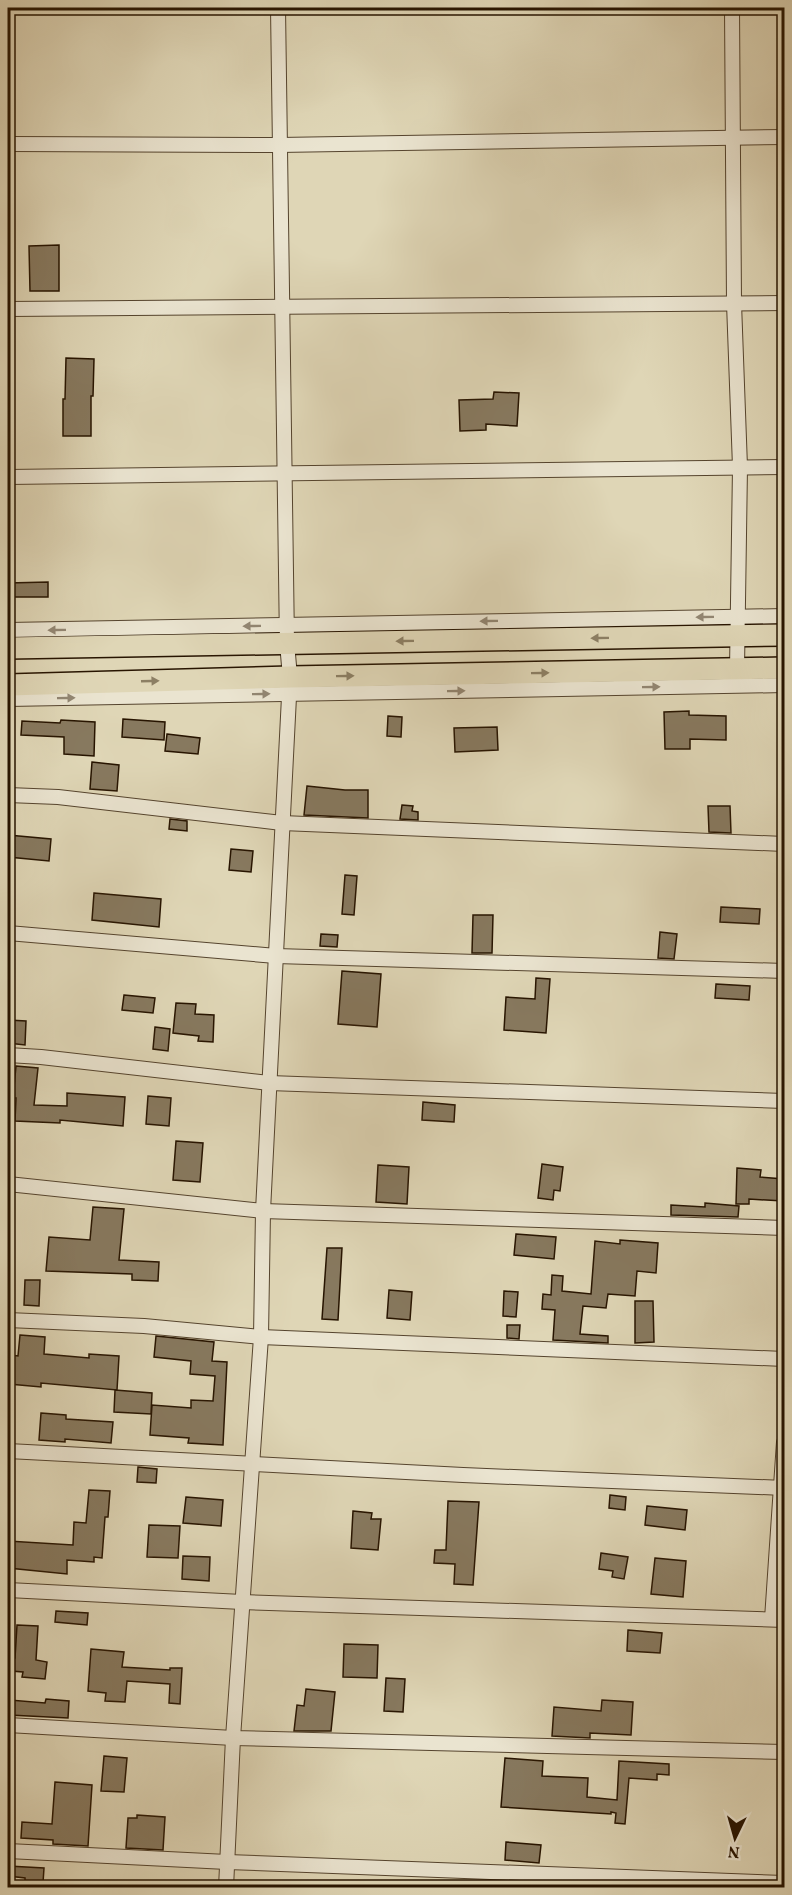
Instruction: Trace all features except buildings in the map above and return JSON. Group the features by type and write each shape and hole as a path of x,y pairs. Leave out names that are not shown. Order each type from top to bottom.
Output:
{"main road":[{"path":"8,648 287,634 737,626 784,635"},
{"path":"8,685 289,686 784,668"}],"street":[{"path":"226,1887 233,1738 261,1337 263,1211 289,686 278,8"},
{"path":"732,8 734,303 740,467 737,669"},
{"path":"8,144 279,145 784,137"},
{"path":"8,309 784,303"},
{"path":"8,477 784,466"},
{"path":"737,626 784,616"},
{"path":"8,630 287,634"},
{"path":"8,699 289,686 784,685"},
{"path":"8,795 58,796 282,823 784,844"},
{"path":"8,933 276,956 784,971"},
{"path":"8,1055 53,1058 269,1083 784,1101"},
{"path":"8,1184 263,1211 784,1228"},
{"path":"8,1320 144,1326 261,1337 784,1359"},
{"path":"8,1590 242,1602 778,1619 784,1442"},
{"path":"8,1451 252,1465 782,1488"},
{"path":"8,1725 233,1738 784,1752"},
{"path":"8,1851 227,1862 784,1883"}]}
